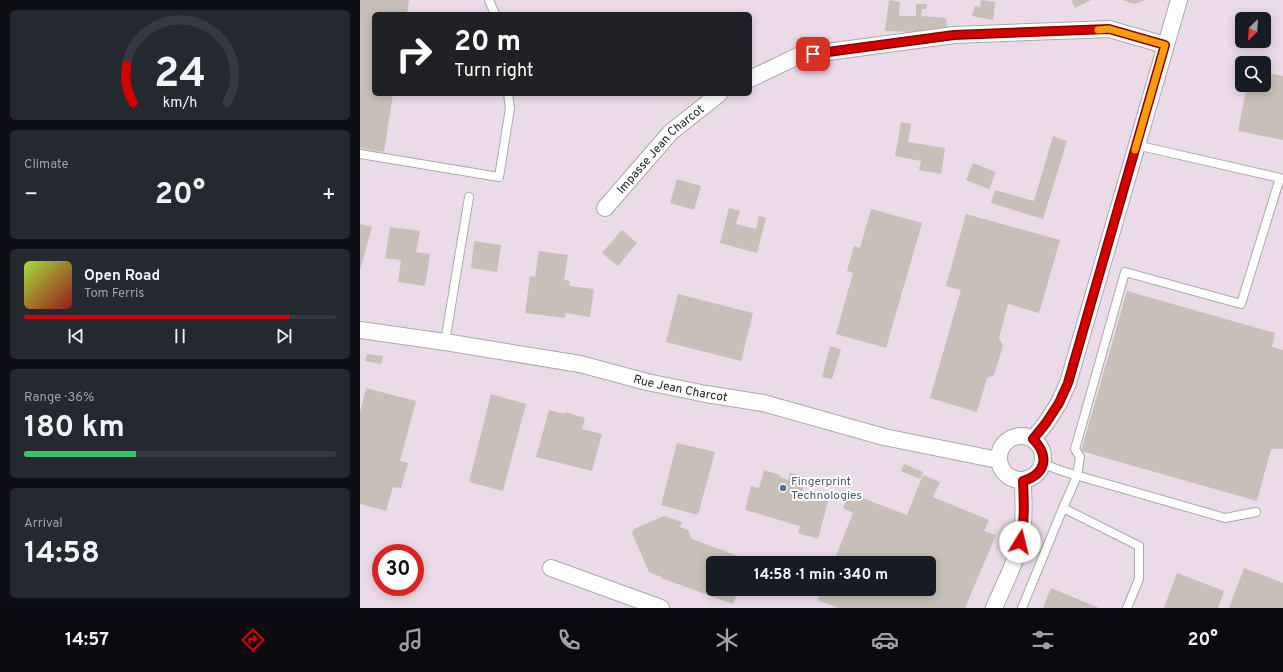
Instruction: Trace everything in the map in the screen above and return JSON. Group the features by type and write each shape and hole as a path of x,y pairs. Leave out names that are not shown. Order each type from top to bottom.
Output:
{"street":[{"path":"1033,439 1059,403 1068,383 1179,0"},
{"path":"752,78 798,56 954,35 1109,29 1165,45"},
{"name":"Impasse Jean Charcot","path":"605,208 671,132 716,96"},
{"name":"Rue Jean Charcot","path":"360,330 580,364 647,382 706,394 763,403 884,436 998,460"},
{"path":"1026,436 1033,439 1040,445 1044,454 1043,464 1039,472 1032,478 1023,481 1014,480 1006,475 1001,468 998,460 999,452 1003,444 1009,438 1026,436"},
{"path":"994,608 1017,552 1022,533 1024,504 1023,481"},
{"path":"551,568 661,608"}],"lane":[{"path":"489,0 494,12"},
{"path":"360,154 499,177 510,108 508,96"},
{"path":"1022,608 1077,476 1080,457 1075,449 1125,272 1241,304 1280,178 1136,145"},
{"path":"445,342 469,197"},
{"path":"1043,464 1077,476 1225,518 1256,512"},
{"path":"1063,508 1139,546 1139,579 1128,608"}],"shaded area":[{"path":"360,0 1283,0 1283,608 360,608"}],"building":[{"path":"360,0 409,0 407,12 372,12 372,96 393,96 384,152 360,148"},
{"path":"889,0 900,2 899,16 916,16 916,4 927,4 926,9 922,9 921,16 946,18 948,33 885,31"},
{"path":"981,0 995,2 993,20 972,16 975,6 980,7"},
{"path":"1071,0 1091,0 1075,8"},
{"path":"1122,0 1145,0 1134,4"},
{"path":"1271,73 1283,76 1283,140 1238,131 1246,92 1271,92"},
{"path":"901,122 911,124 908,142 945,148 941,174 919,170 921,161 895,156"},
{"path":"1053,136 1067,141 1043,219 991,203 995,190 1034,201"},
{"path":"973,163 996,172 989,189 966,180"},
{"path":"677,179 701,186 694,210 670,203"},
{"path":"729,208 740,211 736,224 756,229 759,216 766,218 757,253 720,243"},
{"path":"871,209 922,223 886,348 836,334 853,273 847,271 854,246 860,248"},
{"path":"966,214 1060,240 1039,313 1008,304 999,338 1003,346 994,375 987,378 977,412 930,398 961,290 946,286"},
{"path":"360,224 372,227 360,270"},
{"path":"390,227 420,231 416,252 430,254 425,286 398,282 401,260 385,258"},
{"path":"622,230 637,243 618,266 602,253"},
{"path":"474,241 501,245 497,272 471,268"},
{"path":"539,251 568,255 564,280 570,281 569,286 594,289 590,317 566,313 565,318 525,313 530,276 535,277"},
{"path":"1127,291 1275,333 1272,347 1283,350 1283,449 1271,449 1257,501 1081,451"},
{"path":"678,294 753,313 741,361 666,342"},
{"path":"830,346 841,349 832,379 822,377"},
{"path":"367,354 383,356 381,364 365,361"},
{"path":"366,388 416,401 400,461 408,463 401,488 393,487 386,511 360,504 360,412"},
{"path":"491,394 526,404 503,491 469,482"},
{"path":"549,410 565,414 565,412 585,418 582,429 602,434 592,471 536,457"},
{"path":"677,443 715,452 698,515 661,505"},
{"path":"904,464 923,472 920,479 901,471"},
{"path":"764,470 780,475 779,477 788,480 790,473 806,477 800,500 807,502 810,493 829,498 818,539 798,533 800,526 745,510 751,486 759,488"},
{"path":"923,475 940,482 933,497 989,520 984,531 996,535 965,608 838,608 818,600 820,596 936,596 936,556 836,556 853,513 843,508 849,493 907,515"},
{"path":"664,516 682,522 680,527 688,530 692,539 738,556 706,556 706,594 661,578 649,572 632,533 634,529"},
{"path":"1244,568 1283,583 1283,608 1229,608"},
{"path":"1177,573 1224,591 1218,608 1164,608"},
{"path":"1051,588 1099,608 1043,608"},
{"path":"711,596 736,596 733,604"}],"slow traffic":[{"path":"1098,30 1109,29 1165,45 1135,150"}],"place":[{"name":"Fingerprint Technologies","path":"783,488"}],"route":[{"path":"813,54 954,35 1109,29 1165,45 1068,383 1059,403 1033,439 1040,445 1044,454 1043,464 1039,472 1032,478 1023,481 1024,504 1020,542"}]}
